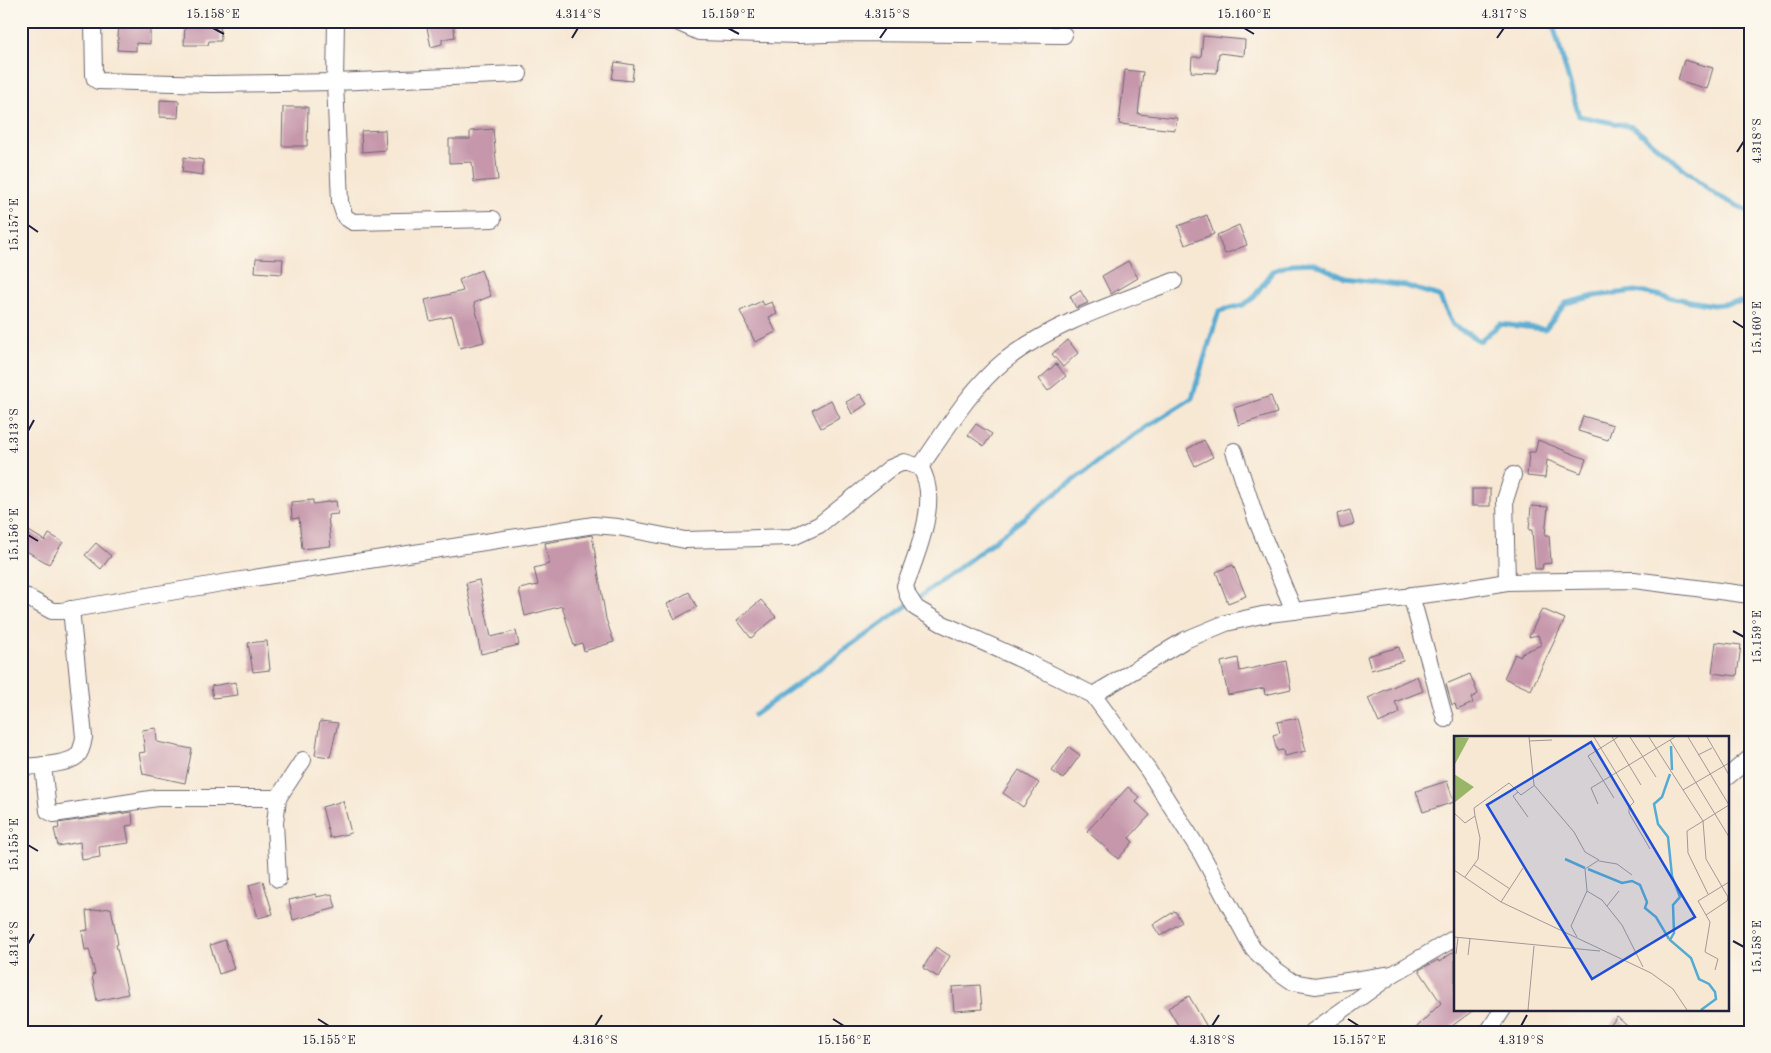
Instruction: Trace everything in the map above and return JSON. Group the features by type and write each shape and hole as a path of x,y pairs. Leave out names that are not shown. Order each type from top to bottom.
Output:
{"street":[{"path":"93,21 94,75 98,80 212,84 335,82 519,74"},
{"path":"336,21 335,82 340,202 348,221 493,219"},
{"path":"674,21 699,32 799,35 851,33 1064,35"},
{"path":"920,467 985,380 1021,348 1094,311 1174,281"},
{"path":"1234,451 1256,519 1294,611"},
{"path":"21,594 52,610 70,610 222,583 594,525 618,527 685,540 793,537 819,525 890,468 904,462 920,467 929,486 929,501 905,586 908,596 916,608 941,623 1094,695 1148,770 1202,852 1253,949 1293,982 1315,986 1393,974"},
{"path":"1507,582 1505,500 1513,475"},
{"path":"1094,695 1185,640 1218,626 1294,611 1453,591 1507,582 1634,580 1750,595"},
{"path":"1411,595 1445,719"},
{"path":"21,767 69,760 78,755 82,746 84,737 70,610"},
{"path":"1728,776 1750,758"},
{"path":"278,879 275,823 278,798 303,760"},
{"path":"43,765 46,803 48,811 54,814 157,798 278,798"},
{"path":"1312,1032 1393,974 1454,939"},
{"path":"1488,1032 1502,1010"}],"building":[{"path":"185,21 220,24 221,41 209,41 208,45 184,45"},
{"path":"453,21 455,37 442,39 442,44 431,47 426,23"},
{"path":"119,24 150,26 150,44 136,43 136,51 117,50"},
{"path":"1203,36 1245,40 1244,56 1219,53 1217,73 1191,72 1192,57 1201,57"},
{"path":"1684,60 1713,68 1707,89 1678,80"},
{"path":"615,62 634,65 632,81 612,79"},
{"path":"1125,70 1143,72 1138,114 1177,118 1175,130 1119,124"},
{"path":"160,100 179,101 178,118 160,117"},
{"path":"283,107 308,107 307,146 282,146"},
{"path":"493,129 498,180 474,182 472,162 449,163 449,139 470,139 470,131"},
{"path":"385,130 386,150 362,152 361,131"},
{"path":"184,157 203,160 203,175 182,172"},
{"path":"1207,215 1214,234 1185,245 1178,226"},
{"path":"1239,225 1247,245 1225,254 1217,235"},
{"path":"256,258 283,259 282,274 255,272"},
{"path":"1128,261 1138,278 1111,294 1102,276"},
{"path":"481,270 491,296 474,303 484,342 460,348 452,316 430,321 425,300 463,291 459,280"},
{"path":"1080,290 1088,303 1076,308 1070,296"},
{"path":"762,301 764,305 772,302 777,314 769,317 776,332 755,342 740,311"},
{"path":"1068,340 1078,353 1063,367 1052,354"},
{"path":"1056,364 1066,376 1048,391 1039,379"},
{"path":"860,394 867,404 852,414 846,402"},
{"path":"1271,396 1277,413 1239,425 1234,408"},
{"path":"831,400 840,418 821,428 812,410"},
{"path":"1583,416 1613,425 1608,440 1578,431"},
{"path":"976,424 992,434 984,446 968,435"},
{"path":"1204,440 1213,457 1195,466 1187,449"},
{"path":"1538,440 1586,459 1581,473 1547,460 1545,478 1527,476 1529,452 1535,452"},
{"path":"1472,489 1490,489 1490,506 1472,506"},
{"path":"313,500 313,504 336,501 338,514 328,515 331,546 302,549 299,518 292,519 291,502"},
{"path":"1531,506 1548,507 1545,535 1549,535 1551,563 1543,564 1542,569 1535,569 1532,530 1529,530"},
{"path":"1350,510 1354,524 1340,528 1337,514"},
{"path":"21,526 45,541 49,534 63,542 49,564 21,548"},
{"path":"592,535 606,619 614,642 584,651 582,643 574,646 562,606 525,616 519,589 538,585 534,568 549,564 545,543"},
{"path":"96,543 111,556 101,569 85,555"},
{"path":"1233,565 1246,596 1228,603 1216,572"},
{"path":"479,580 491,637 516,631 519,645 481,654 466,583"},
{"path":"689,592 697,607 675,619 667,604"},
{"path":"761,600 776,617 751,638 737,620"},
{"path":"1542,609 1565,619 1531,690 1504,678 1515,654 1520,657 1522,653 1541,645 1538,635 1529,637"},
{"path":"267,641 270,670 253,672 248,643"},
{"path":"1716,642 1741,645 1737,676 1712,673"},
{"path":"1399,647 1403,661 1371,670 1367,656"},
{"path":"1238,658 1240,671 1286,661 1291,689 1265,695 1264,688 1228,695 1221,662"},
{"path":"1470,674 1478,694 1471,698 1473,703 1457,710 1455,704 1452,705 1446,684"},
{"path":"1417,676 1423,691 1395,702 1400,713 1379,723 1368,698"},
{"path":"236,682 238,695 213,698 211,686"},
{"path":"1298,718 1306,751 1284,756 1283,750 1277,751 1273,735 1280,733 1277,722"},
{"path":"320,721 338,723 330,757 315,755"},
{"path":"156,728 157,742 192,749 185,783 143,774 139,753 145,752 142,730"},
{"path":"1069,747 1080,755 1063,779 1052,771"},
{"path":"1019,770 1039,783 1023,807 1003,793"},
{"path":"1447,781 1454,802 1423,812 1416,791"},
{"path":"1128,787 1140,798 1136,802 1150,815 1129,838 1133,842 1118,859 1087,831"},
{"path":"343,801 351,833 330,838 322,807"},
{"path":"132,812 133,825 126,826 129,843 99,847 100,857 82,860 80,842 58,846 54,829 59,828 58,823"},
{"path":"263,881 273,914 258,918 249,885"},
{"path":"316,894 316,897 332,894 336,908 293,920 289,900"},
{"path":"111,908 118,944 116,945 128,994 97,1001 92,975 95,974 89,949 85,950 82,931 88,930 86,911"},
{"path":"1175,911 1182,922 1160,936 1153,925"},
{"path":"225,940 234,969 219,974 210,945"},
{"path":"936,947 950,956 938,977 923,968"},
{"path":"1454,952 1454,1010 1474,1010 1452,1026 1457,1032 1412,1032 1441,1003 1419,970 1438,960 1439,962"},
{"path":"980,985 982,1009 954,1011 952,987"},
{"path":"1189,996 1210,1032 1182,1032 1168,1008"},
{"path":"1617,1017 1634,1032 1605,1032"}],"waterway":[{"path":"1552,21 1579,116 1633,127 1716,195 1750,212"},
{"path":"754,715 951,574 1122,443 1192,398 1219,311 1243,305 1252,299 1273,271 1292,264 1313,263 1345,278 1406,286 1439,296 1453,325 1480,341 1500,324 1545,329 1566,303 1595,296 1635,291 1713,305 1750,301"}]}
